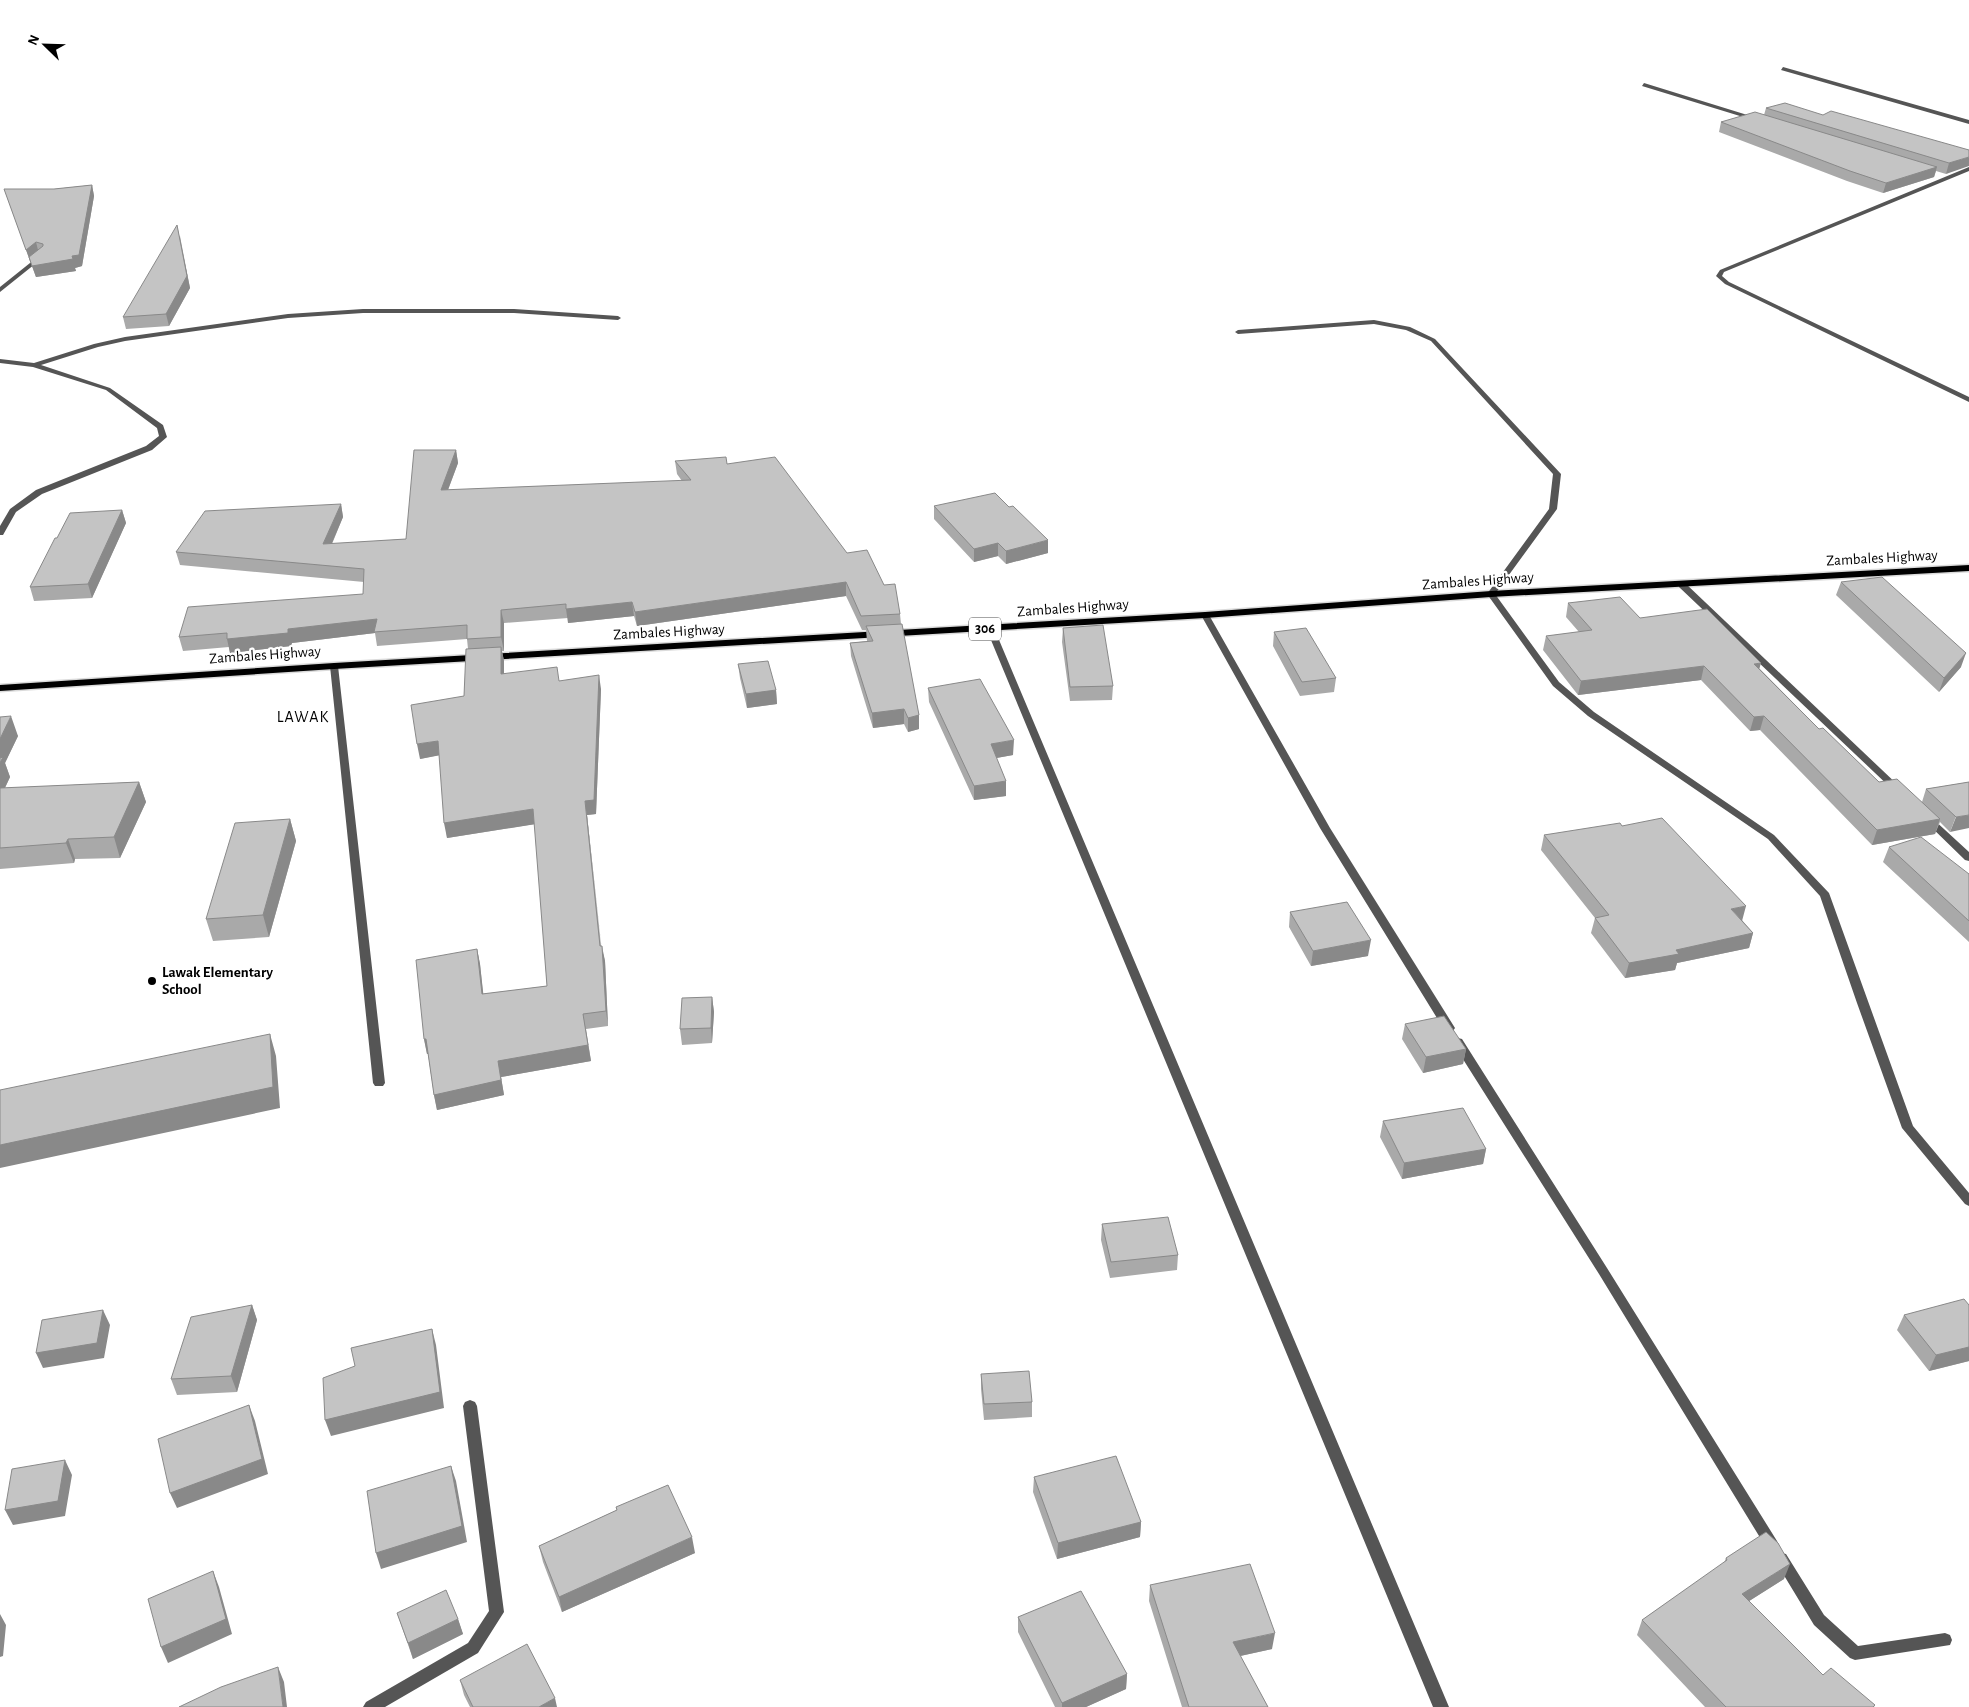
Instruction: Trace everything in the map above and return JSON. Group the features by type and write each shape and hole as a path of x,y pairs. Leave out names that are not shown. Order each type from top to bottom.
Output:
{"main road":[{"name":"Zambales Highway","path":"0,688 334,666 1205,615 1491,594 1969,568"}],"street":[{"path":"1783,69 1969,122"},
{"path":"1644,85 1757,120"},
{"path":"1969,169 1722,271 1719,276 1726,282 1969,400"},
{"path":"1937,175 1947,178"},
{"path":"0,290 42,256"},
{"path":"34,365 96,345 125,339 288,316 363,311 514,311 618,318"},
{"path":"1238,332 1374,322 1408,328 1433,340 1557,474 1553,509 1491,594 1556,684 1591,714 1771,837 1825,895 1908,1128 1969,1201"},
{"path":"0,361 34,365 108,389 160,427 162,437 149,448 39,492 13,511 0,533"},
{"path":"1682,585 1903,796"},
{"path":"1205,615 1325,828 1819,1620 1855,1653 1944,1640"},
{"path":"990,628 1441,1707"},
{"path":"334,666 379,1082"},
{"path":"1925,816 1969,858"},
{"path":"371,1707 473,1648 497,1612 470,1406"}],"building":[{"path":"1785,103 1823,115 1831,111 1969,150 1969,157 1949,163 1766,108"},
{"path":"1755,112 1937,167 1886,183 1721,122"},
{"path":"92,185 79,255 72,256 73,259 32,266 29,257 43,244 36,242 26,250 4,189 54,189"},
{"path":"177,225 187,276 166,314 123,317"},
{"path":"414,450 456,450 441,490 691,480 675,461 726,457 727,464 775,457 847,553 867,550 884,585 895,584 900,614 861,616 846,582 635,612 632,602 566,609 566,604 501,610 501,637 467,639 467,625 374,632 377,619 288,629 288,633 227,639 227,633 179,637 188,607 363,594 364,569 176,552 205,511 341,504 323,544 406,539"},
{"path":"995,493 1009,507 1013,506 1048,540 1006,551 998,543 974,549 934,506"},
{"path":"122,510 88,584 30,587 70,513"},
{"path":"1882,577 1966,653 1944,678 1841,582"},
{"path":"1620,597 1640,618 1707,609 1761,663 1754,664 1819,729 1823,728 1879,782 1897,779 1940,819 1877,830 1764,716 1754,717 1704,666 1581,681 1546,636 1592,630 1568,603"},
{"path":"902,624 919,715 908,718 904,709 872,713 850,643 873,641 866,626"},
{"path":"1103,625 1113,686 1070,687 1063,628"},
{"path":"1306,628 1336,678 1302,682 1274,632"},
{"path":"501,647 501,674 557,667 559,681 599,675 594,800 585,801 600,946 602,946 606,1011 583,1014 588,1045 498,1061 501,1080 434,1095 426,1039 424,1039 416,960 477,949 482,994 547,986 533,809 444,823 438,741 417,744 411,705 464,696 466,649"},
{"path":"768,661 776,690 746,694 738,664"},
{"path":"980,679 1014,740 991,744 1006,781 974,786 928,688"},
{"path":"11,716 0,739 0,717"},
{"path":"139,782 114,837 68,839 66,843 0,848 0,788"},
{"path":"1969,782 1969,815 1956,817 1926,789"},
{"path":"1662,818 1746,906 1731,909 1753,933 1676,950 1679,954 1629,963 1595,918 1609,915 1544,835 1620,823 1622,826"},
{"path":"290,819 263,915 206,919 235,823"},
{"path":"1921,837 1969,874 1969,921 1889,847"},
{"path":"1347,902 1371,940 1313,951 1290,912"},
{"path":"712,997 711,1028 680,1029 682,998"},
{"path":"1444,1016 1466,1049 1426,1057 1405,1024"},
{"path":"270,1034 273,1087 0,1145 0,1090"},
{"path":"1463,1108 1486,1149 1404,1163 1383,1121"},
{"path":"1168,1217 1178,1255 1111,1262 1102,1224"},
{"path":"1964,1299 1969,1305 1969,1347 1936,1355 1904,1315"},
{"path":"252,1305 231,1376 171,1379 191,1317"},
{"path":"103,1310 97,1343 36,1353 42,1320"},
{"path":"432,1329 440,1392 325,1420 323,1378 355,1366 351,1348"},
{"path":"1029,1371 1032,1402 984,1404 981,1374"},
{"path":"249,1405 262,1459 170,1493 158,1439"},
{"path":"1116,1456 1141,1522 1058,1543 1034,1477"},
{"path":"65,1460 58,1501 5,1510 12,1469"},
{"path":"451,1466 462,1526 376,1553 367,1491"},
{"path":"668,1485 692,1537 559,1597 539,1546 617,1510 616,1507"},
{"path":"1766,1532 1778,1543 1790,1564 1742,1594 1823,1675 1831,1668 1875,1705 1873,1707 1726,1707 1642,1620 1727,1560 1726,1558"},
{"path":"1250,1564 1275,1633 1233,1642 1268,1707 1189,1707 1150,1585"},
{"path":"213,1571 226,1619 161,1647 148,1599"},
{"path":"446,1590 458,1619 408,1643 397,1613"},
{"path":"1081,1591 1127,1674 1062,1703 1018,1617"},
{"path":"527,1644 555,1698 539,1707 473,1707 460,1680"},
{"path":"278,1667 283,1707 179,1707 221,1687"}],"place":[{"name":"Lawak Elementary School","path":"152,981"}],"district":[{"name":"LAWAK","path":"303,717"}]}
